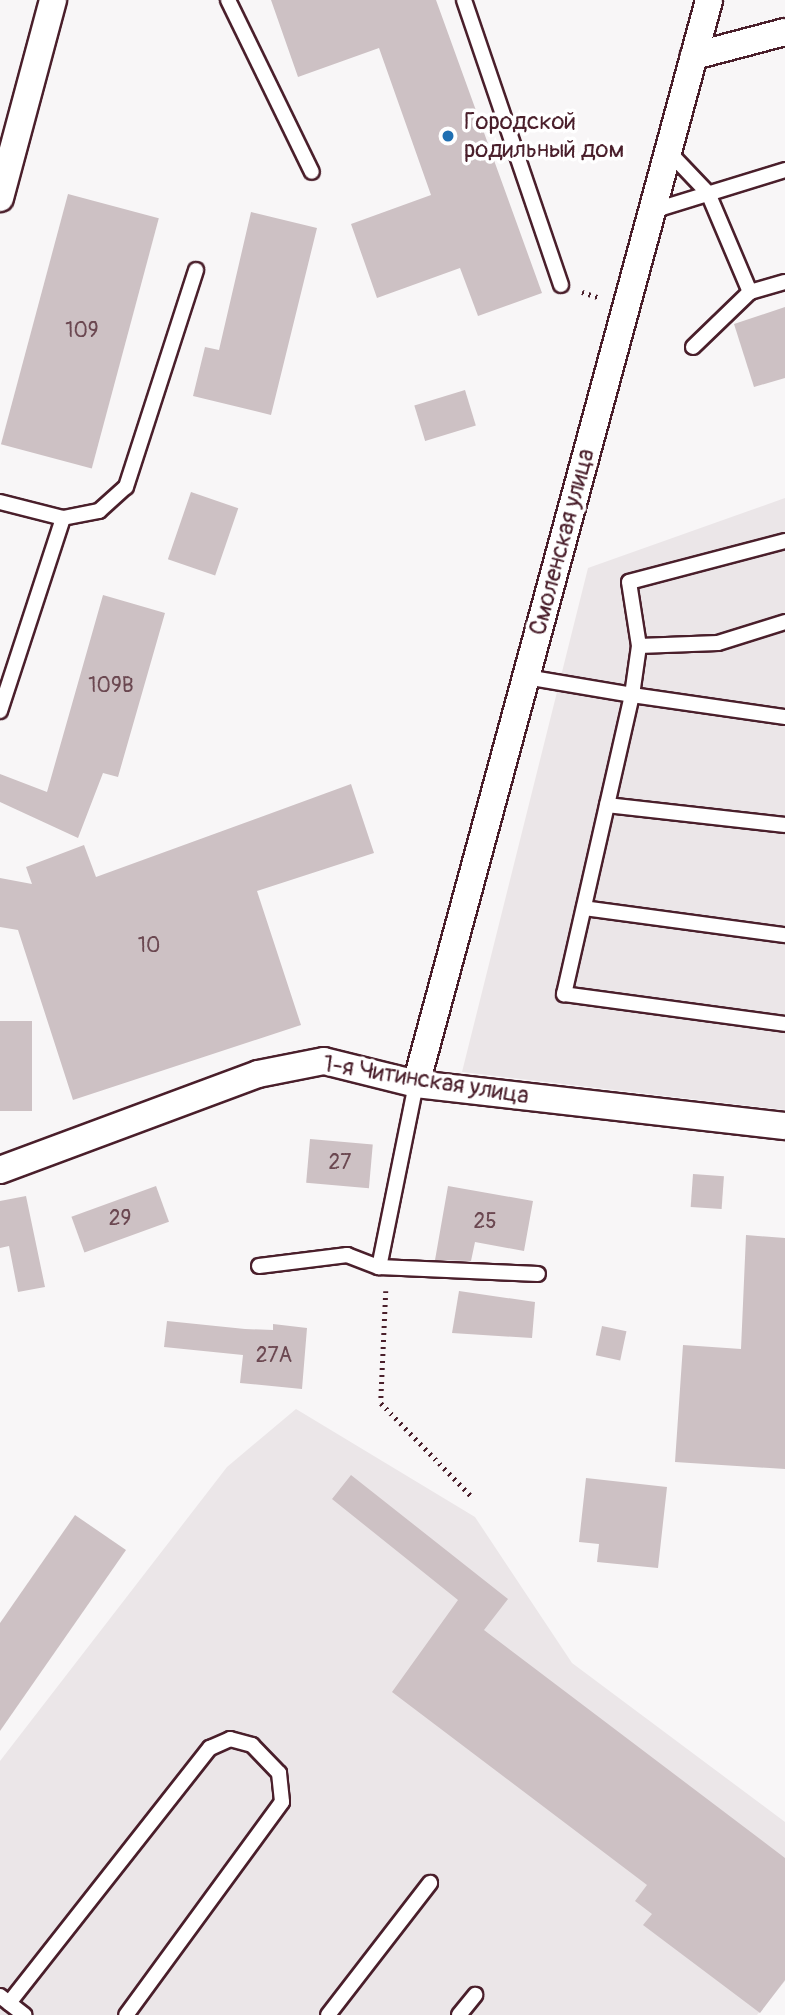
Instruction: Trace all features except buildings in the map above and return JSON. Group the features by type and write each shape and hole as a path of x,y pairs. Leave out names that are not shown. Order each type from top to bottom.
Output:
{"street":[{"path":"2,181 54,0"},
{"name":"Смоленская улица","path":"416,1084 709,0"},
{"path":"694,57 785,32"},
{"name":"1-я Читинская улица","path":"0,1170 258,1074 324,1061 416,1084 785,1126"}],"lane":[{"path":"228,0 312,172"},
{"path":"464,0 561,285"},
{"path":"668,151 708,194 750,292"},
{"path":"652,211 785,170"},
{"path":"0,502 64,518 99,511 126,487 196,270"},
{"path":"693,346 750,292 785,282"},
{"path":"0,711 64,518"},
{"path":"785,541 629,582 639,646 632,695 564,994 785,1024"},
{"path":"639,646 718,643 785,622"},
{"path":"526,677 785,717"},
{"path":"607,805 785,825"},
{"path":"584,908 785,935"},
{"path":"379,1267 416,1084"},
{"path":"259,1266 347,1255 379,1267 538,1274"},
{"path":"24,2015 5,2000 210,1748 230,1739 252,1745 279,1773 282,1802 126,2015"},
{"path":"328,2015 430,1883"},
{"path":"459,2015 475,1995"}],"path":[{"path":"561,285 626,308"},
{"path":"379,1267 386,1284 381,1403 471,1496"}],"shaded area":[{"path":"785,498 785,1110 462,1072 588,568"},
{"path":"296,1409 475,1517 572,1663 785,1822 785,1981 757,2015 0,2015 0,1761 227,1467"}],"place":[{"name":"Городской родильный дом","path":"448,136"}]}
